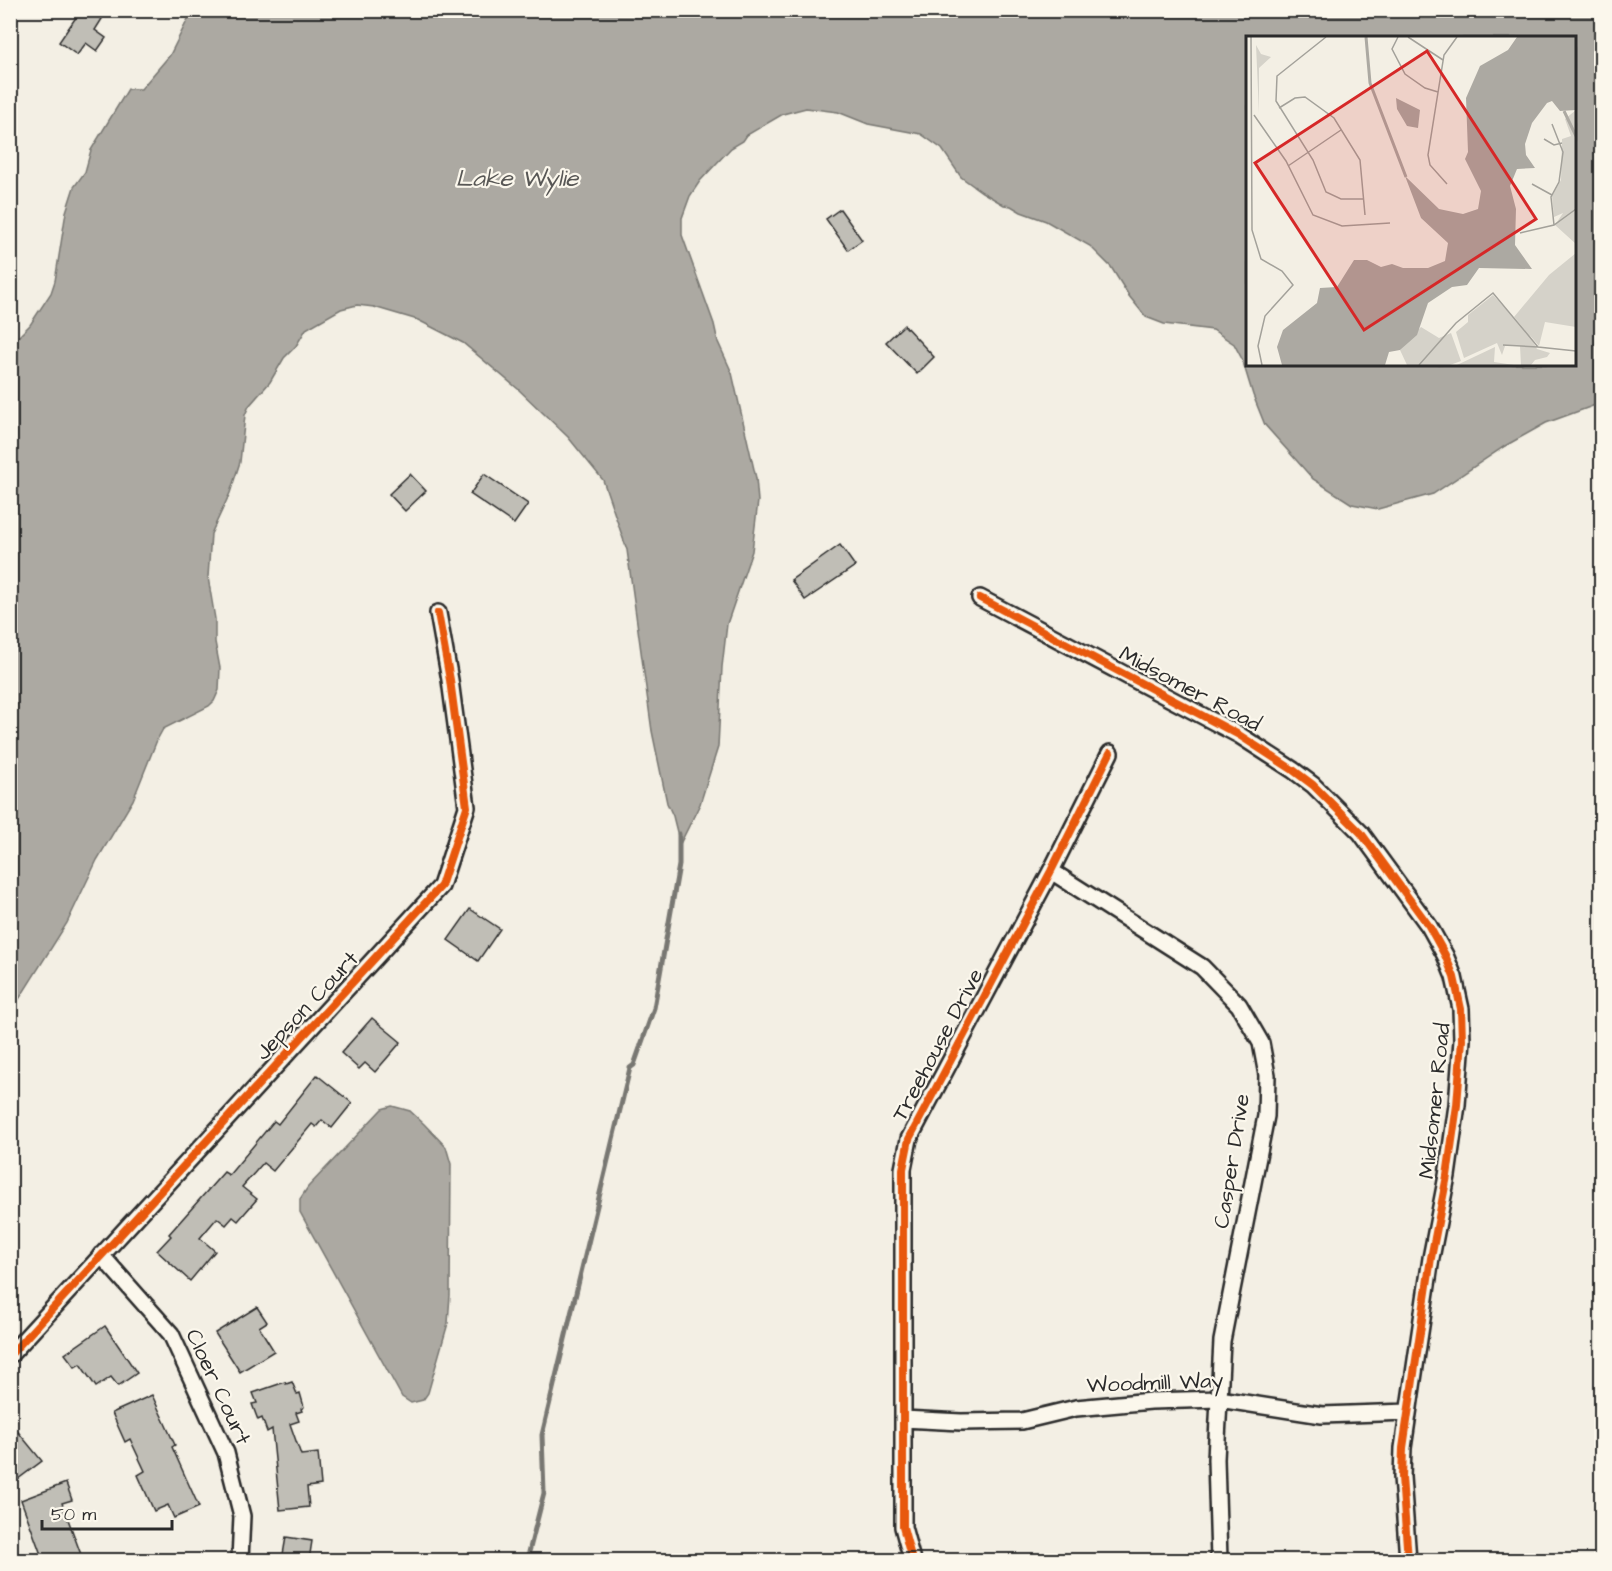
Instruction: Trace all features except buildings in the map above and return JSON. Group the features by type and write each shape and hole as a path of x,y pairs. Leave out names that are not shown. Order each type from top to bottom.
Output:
{"street":[{"name":"Midsomer Road","path":"980,598 1239,735 1313,785 1361,833 1429,926 1445,955 1454,977 1461,1008 1462,1040 1447,1176 1431,1258 1403,1448 1402,1477 1408,1560"},
{"name":"Jepson Court","path":"10,1355 441,886 467,807 450,680 438,614"},
{"name":"Treehouse Drive","path":"912,1560 903,1527 903,1170 909,1139 1051,871 1110,753"},
{"name":"Casper Drive","path":"1051,871 1202,967 1239,1005 1261,1043 1267,1075 1266,1116 1222,1341 1216,1459 1219,1560"},
{"name":"Cloer Court","path":"101,1255 171,1334 226,1453 242,1516 240,1560"},
{"name":"Woodmill Way","path":"903,1419 961,1422 1022,1421 1076,1408 1152,1401 1219,1399 1322,1415 1408,1412"}],"water":[{"name":"Lake Wylie","path":"192,11 1601,11 1601,403 1546,423 1505,446 1433,494 1378,509 1352,504 1313,479 1265,425 1242,359 1234,344 1213,330 1164,324 1146,317 1129,296 1111,267 1090,246 1046,221 1004,205 982,192 961,177 942,149 921,134 868,124 838,112 806,108 783,114 747,135 743,141 731,148 700,181 690,196 682,218 682,235 714,324 718,342 732,373 756,478 758,501 752,551 727,624 722,667 718,747 700,804 680,844 667,803 652,731 627,550 603,480 568,437 518,389 463,343 418,320 374,307 357,305 341,309 306,329 296,346 284,358 270,382 249,406 245,415 240,462 230,493 211,534 208,577 220,668 219,690 214,701 209,706 163,729 133,800 97,860 67,923 11,1012 11,344 30,325 51,293 66,212 74,187 85,172 91,150 128,89 141,89 170,55"},
{"path":"392,1106 410,1111 424,1124 446,1147 451,1164 448,1323 428,1393 423,1400 411,1403 402,1397 300,1212 300,1199 308,1187 382,1109"}],"waterway":[{"path":"527,1560 544,1493 542,1435 630,1068 634,1065 654,1008 679,865 679,834"}],"cycle path":[{"path":"980,598 1239,735 1313,785 1361,833 1429,926 1445,955 1454,977 1461,1009 1462,1040 1457,1105 1447,1176 1431,1258 1403,1448 1402,1477 1408,1560"},
{"path":"10,1355 441,886 467,807 450,680 438,613"},
{"path":"912,1560 903,1527 903,1169 909,1139 1051,871 1110,753"}]}
